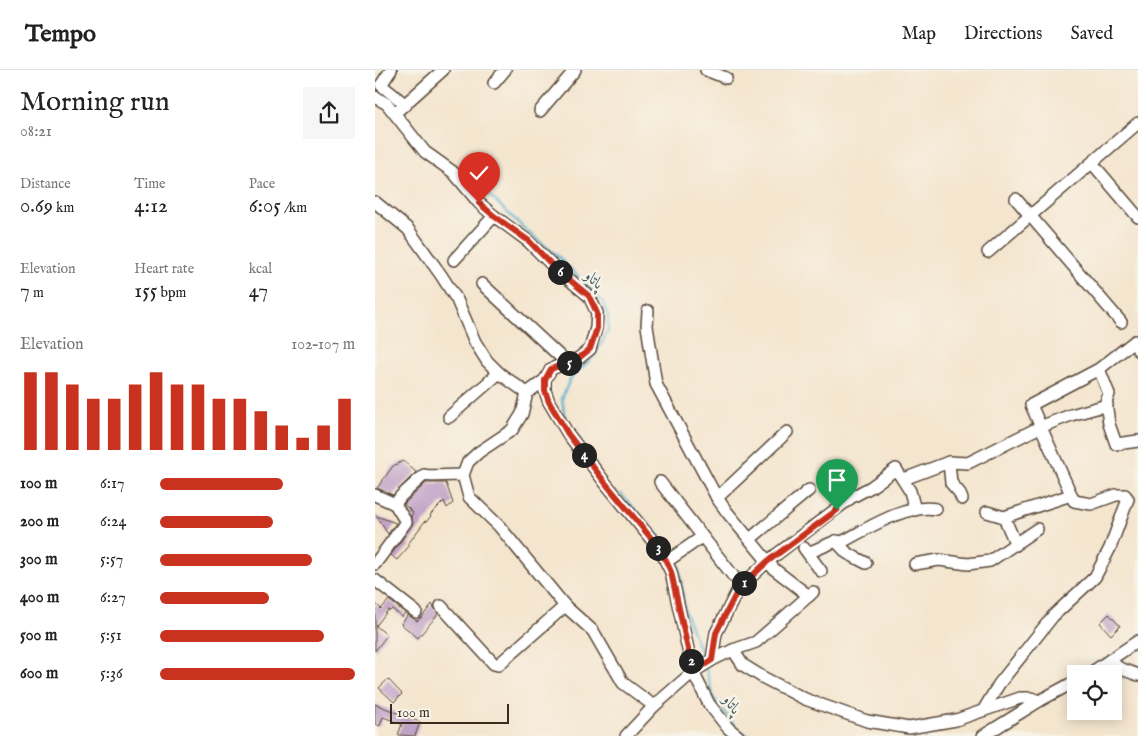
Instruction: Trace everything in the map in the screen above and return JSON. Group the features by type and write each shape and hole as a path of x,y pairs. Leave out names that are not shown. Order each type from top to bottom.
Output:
{"street":[{"path":"391,70 381,85 406,105"},
{"path":"395,114 443,70"},
{"path":"494,83 505,70"},
{"path":"541,111 575,70"},
{"path":"706,70 726,78"},
{"path":"375,97 387,104 425,152 453,172 479,203 529,241 553,266 589,296 597,313 597,328 590,349 579,358 551,369 545,380 527,393 522,414 512,430 479,452 468,462 463,475 469,497 499,526 565,606 593,632 623,683 654,706"},
{"path":"988,252 1138,123"},
{"path":"1092,163 1138,217"},
{"path":"1016,199 1121,322"},
{"path":"375,202 408,229 457,300 475,342 487,361 527,393"},
{"path":"454,260 494,216"},
{"path":"482,284 567,364"},
{"path":"626,736 654,706 693,672 712,660 755,642 811,594 774,569 717,498 656,384 647,326 648,311"},
{"path":"985,710 999,684 1053,616 1095,577 1110,548 1128,499 1125,495 1116,495 1091,504 1074,501 1031,406 1099,369 1135,341 1138,350"},
{"path":"1099,369 1109,394 1107,405 1109,424 1116,444 1138,441"},
{"path":"449,417 499,372"},
{"path":"545,380 545,391 549,402 568,434 661,550 671,572 693,672 709,704 728,728 738,736"},
{"path":"904,478 949,462 968,463 1040,427 1071,415 1107,405"},
{"path":"717,498 787,432"},
{"path":"949,462 951,483 962,499"},
{"path":"712,660 716,633 739,588 768,561 852,498 897,468 910,491 915,510"},
{"path":"395,504 424,475 463,475"},
{"path":"659,482 734,578"},
{"path":"750,539 809,490"},
{"path":"375,495 395,504 406,522 375,564"},
{"path":"987,512 1004,517 1071,495"},
{"path":"808,553 837,542 842,542 888,518 915,510 936,509"},
{"path":"1004,517 1016,545"},
{"path":"915,564 939,560 968,564 990,561 1037,529"},
{"path":"667,562 701,537"},
{"path":"797,539 821,571"},
{"path":"837,542 847,553 866,563"},
{"path":"375,580 416,612"},
{"path":"441,606 494,664 498,665 565,606"},
{"path":"1102,665 1138,641"},
{"path":"733,650 743,665 764,678 805,699 867,721 909,728 956,720 1020,698 1031,698 1039,701"},
{"path":"1110,660 1119,668 1138,675"},
{"path":"983,736 1067,686"}],"building":[{"path":"403,461 416,472 393,495 377,488 393,466"},
{"path":"426,483 446,483 453,503 447,508 444,501 430,515 408,544 410,545 397,560 391,555 413,523 411,516 413,513 404,504"},
{"path":"376,516 396,523 388,534"},
{"path":"389,600 405,613 402,617 392,609 388,610 376,626 387,635 375,651 375,603 381,609"},
{"path":"432,604 438,614 418,638 401,624 408,615 417,621"},
{"path":"1109,614 1120,626 1111,635 1100,623"},
{"path":"388,679 402,694 394,702 379,688"},
{"path":"375,704 420,722 415,736 398,735 402,724 383,717 380,726 375,724"}],"waterway":[{"name":"پاتاو","path":"375,90 384,94"},
{"name":"پاتاو","path":"402,111 417,133 434,152"},
{"name":"پاتاو","path":"460,172 487,193 528,232 560,258 603,302 608,317 608,331 595,355 570,379 562,398 565,419 580,440"},
{"name":"پاتاو","path":"621,494 662,539 673,554"},
{"name":"پاتاو","path":"676,559 679,565 685,612 704,661"},
{"name":"پاتاو","path":"706,669 714,699 736,727"},
{"name":"پاتاو","path":"740,731 749,736"}],"route":[{"path":"479,203 529,241 553,266 589,296 597,313 597,328 590,349 579,358 551,369 545,380 545,391 549,402 568,434 661,550 671,572 693,672 712,660 716,633 739,588 768,561 837,510"}]}
